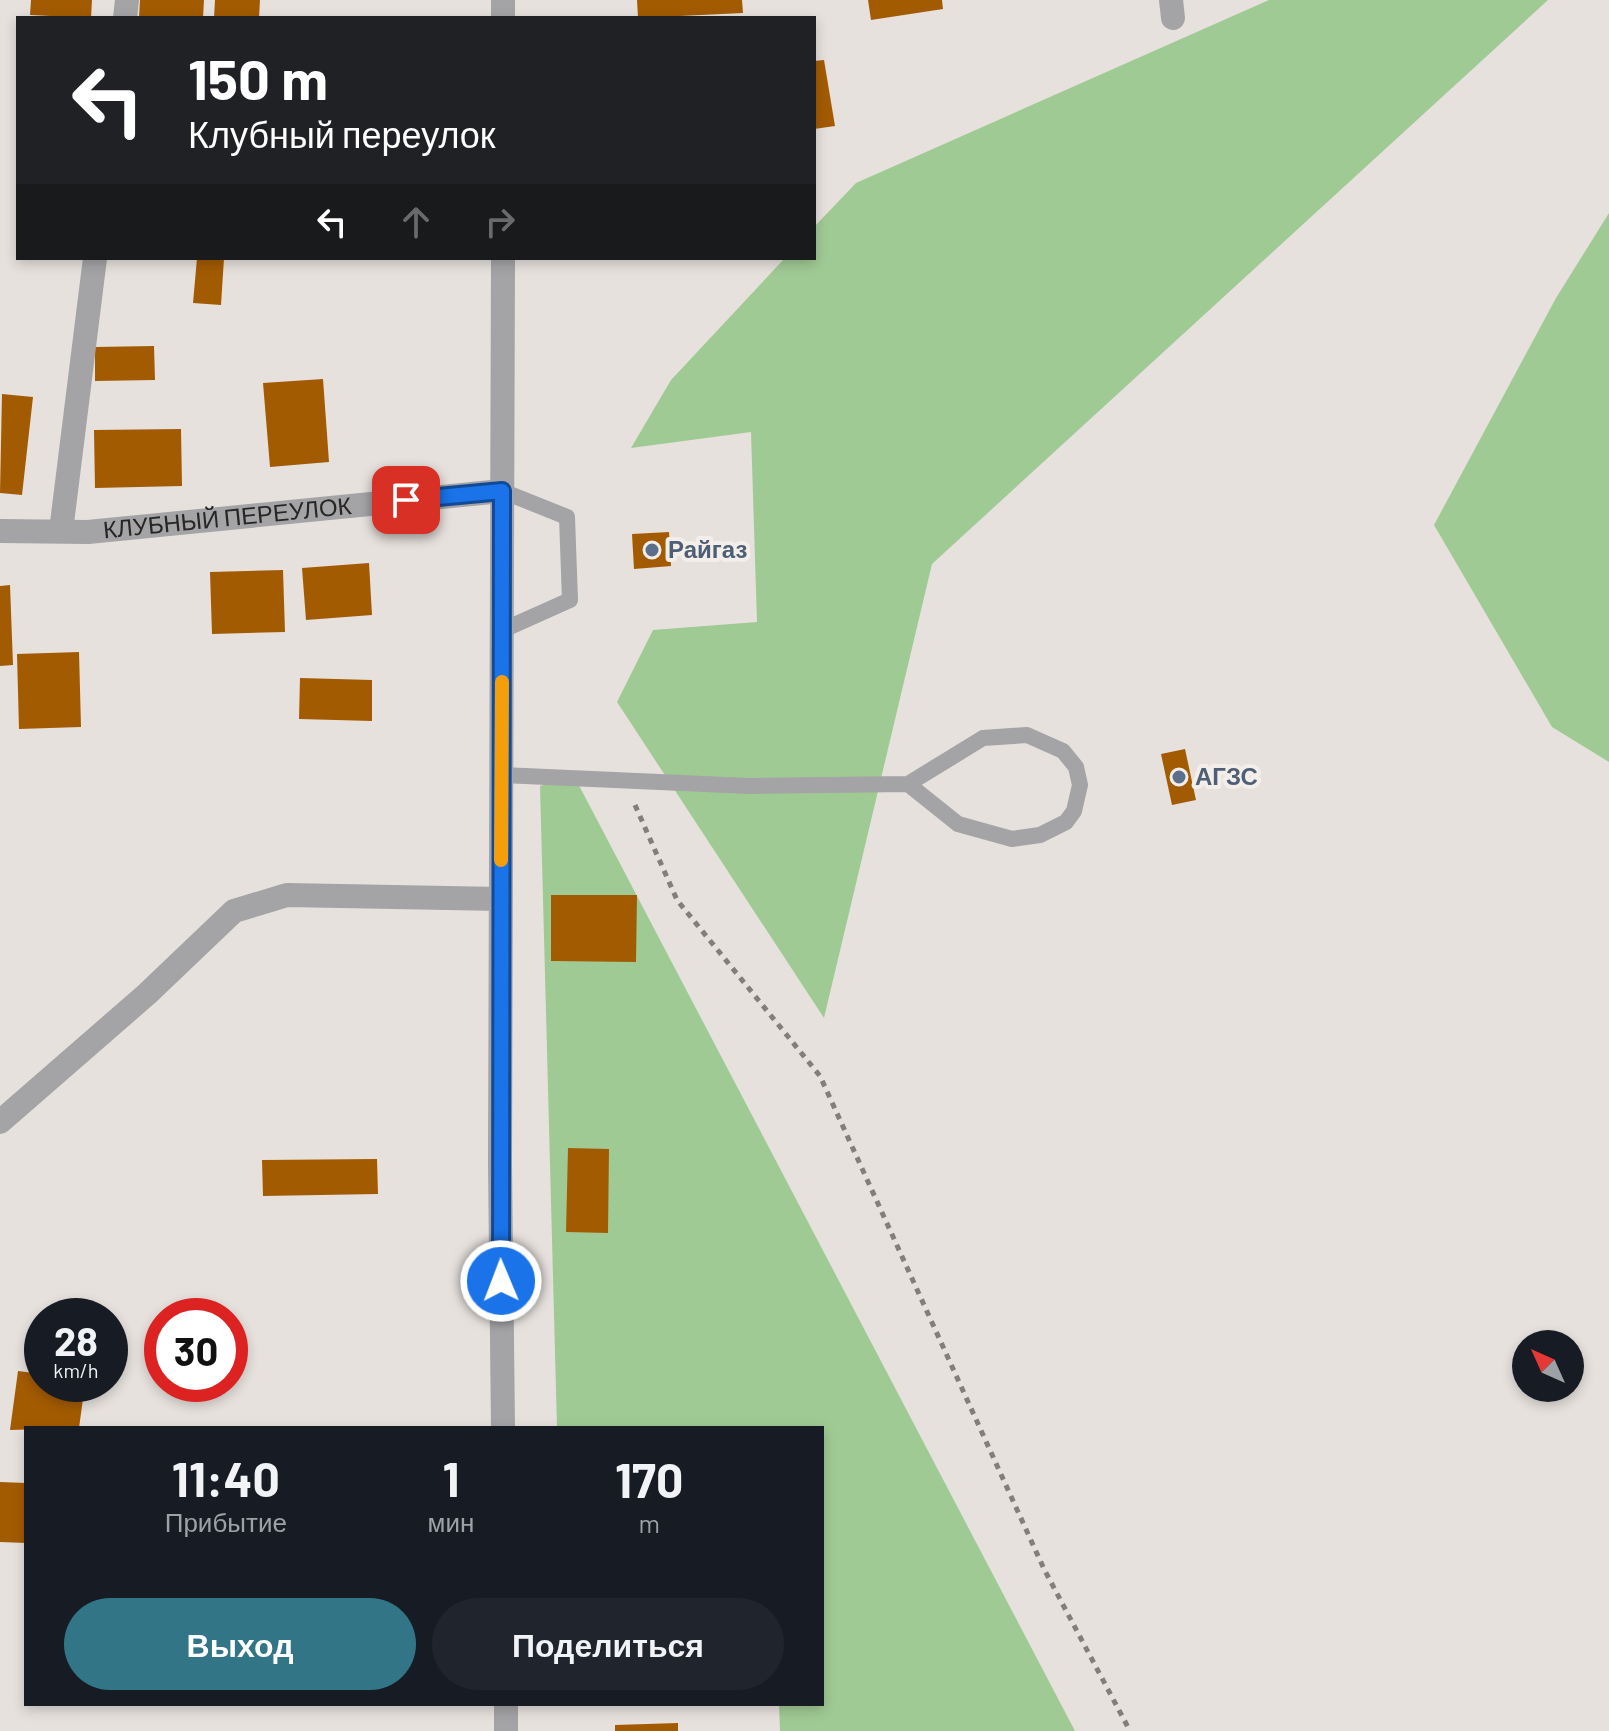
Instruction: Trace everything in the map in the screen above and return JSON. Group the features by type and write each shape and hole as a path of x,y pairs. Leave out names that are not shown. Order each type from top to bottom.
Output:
{"street":[{"path":"61,531 95,260"},
{"path":"503,260 500,899 503,1426"},
{"name":"КЛУБНЫЙ ПЕРЕУЛОК","path":"0,531 104,530 502,491"},
{"path":"0,1122 147,994 234,911 287,895 500,899"},
{"path":"506,1706 506,1731"}],"lane":[{"path":"502,491 567,517 570,600 503,630"},
{"path":"501,775 749,786 908,784 983,738 1027,735 1063,751 1076,767 1080,785 1074,811 1066,822 1040,835 1012,839 958,824 908,784"}],"path":[{"path":"623,779 677,900 820,1076 1044,1569 1130,1731"}],"green space":[{"path":"1269,0 1548,0 932,564 824,1018 617,702 653,630 757,622 751,432 631,448 671,380 783,260 816,260 816,225 856,183"},
{"path":"1609,213 1609,762 1552,727 1434,525 1556,298"},
{"path":"573,774 1075,1731 780,1731 779,1706 824,1706 824,1426 557,1426 540,786"}],"building":[{"path":"31,0 92,0 91,16 30,15"},
{"path":"140,0 204,0 203,16 139,16"},
{"path":"215,0 260,0 259,16 214,16"},
{"path":"637,0 742,0 743,13 638,16"},
{"path":"868,0 942,0 943,9 871,20"},
{"path":"824,60 835,126 816,129 816,61"},
{"path":"197,260 224,260 221,305 193,303"},
{"path":"154,346 155,380 95,381 95,347"},
{"path":"323,379 329,462 270,467 263,383"},
{"path":"2,394 33,397 22,495 0,493"},
{"path":"181,429 182,486 95,488 94,430"},
{"name":"Райгаз","path":"669,532 671,566 634,569 632,534"},
{"path":"369,563 372,615 306,620 302,568"},
{"path":"283,570 285,632 212,634 210,572"},
{"path":"10,585 13,665 0,666 0,586"},
{"path":"79,652 81,727 19,729 17,654"},
{"path":"300,678 372,680 372,721 299,719"},
{"name":"АГЗС","path":"1185,749 1196,800 1172,805 1161,754"},
{"path":"551,895 637,895 636,962 551,961"},
{"path":"568,1148 609,1149 608,1233 566,1232"},
{"path":"377,1159 378,1194 263,1196 262,1160"},
{"path":"18,1371 24,1372 24,1402 83,1402 79,1426 24,1426 24,1430 10,1430"},
{"path":"0,1482 24,1483 24,1543 0,1542"},
{"path":"678,1723 678,1731 615,1731 615,1725"}],"slow traffic":[{"path":"501,860 502,682"}],"place":[{"name":"Райгаз","path":"652,550"},
{"name":"АГЗС","path":"1179,777"}],"route":[{"path":"406,500 502,491 501,1281"}]}
